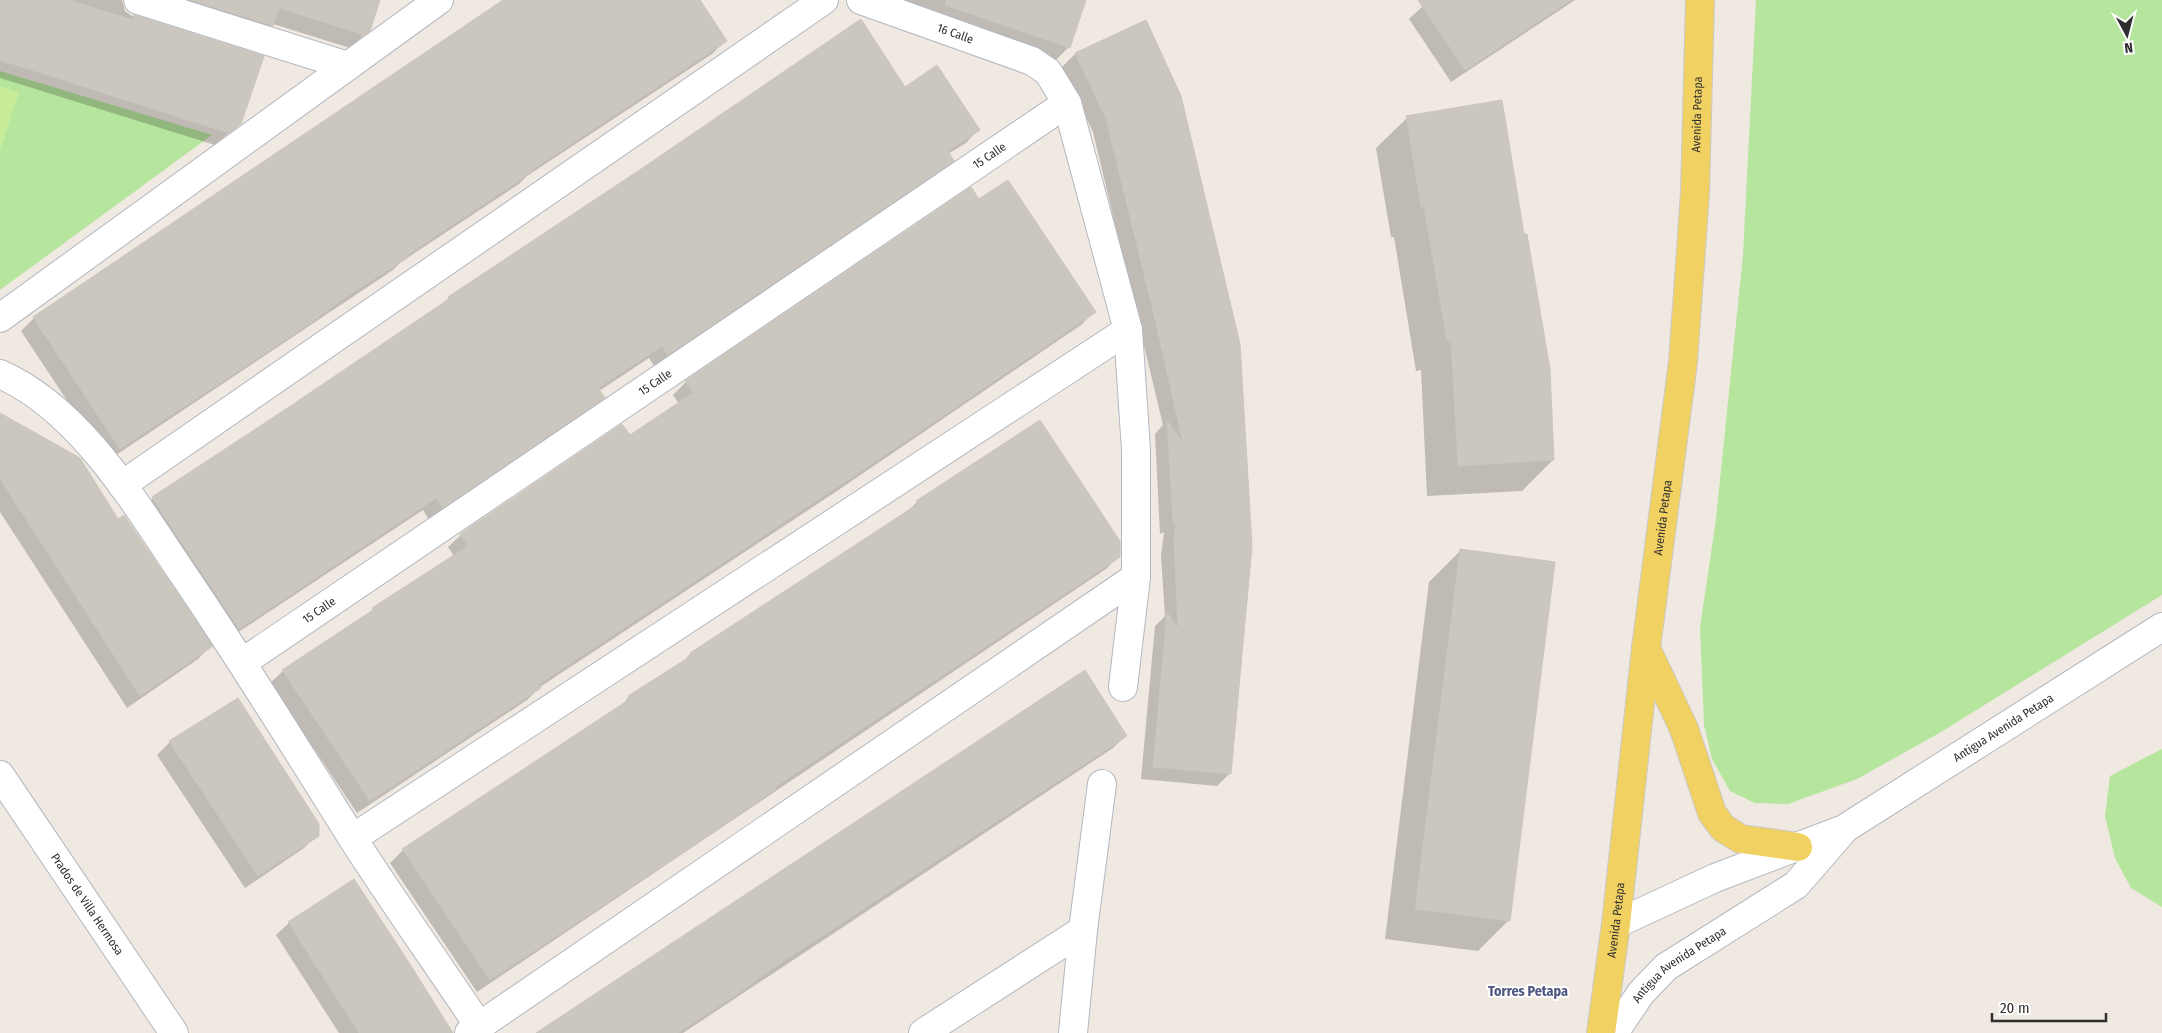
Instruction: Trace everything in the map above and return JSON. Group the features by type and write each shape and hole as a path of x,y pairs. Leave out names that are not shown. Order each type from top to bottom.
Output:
{"main road":[{"name":"Avenida Petapa","path":"1601,1033 1616,924 1646,648 1683,362 1695,193 1700,0"},
{"path":"1646,648 1684,729 1712,813 1723,828 1741,839 1798,847"}],"street":[{"path":"138,0 348,66"},
{"path":"0,318 439,0"},
{"path":"122,485 824,0"},
{"name":"16 Calle","path":"861,0 1032,61 1048,72 1067,103"},
{"path":"1067,103 1128,330 1136,450 1136,577 1123,687"},
{"name":"15 Calle","path":"243,662 1067,103"},
{"path":"353,838 1128,330"},
{"path":"0,374 20,382 63,415 122,485 243,662 474,1030 1136,577"},
{"name":"Antigua Avenida Petapa","path":"1616,924 1716,878 1844,829 2162,627"},
{"name":"Prados de Villa Hermosa","path":"0,775 174,1033"},
{"path":"1073,1033 1083,930 1102,784"},
{"name":"Antigua Avenida Petapa","path":"1614,1033 1640,993 1666,967 1796,885 1844,829"},
{"path":"923,1033 1083,930"}],"green space":[{"path":"1756,0 2162,0 2162,595 1941,732 1857,779 1788,804 1755,803 1730,791 1712,759 1704,725 1700,628 1716,519 1743,255"},
{"path":"0,71 212,135 0,290"},
{"path":"0,86 19,92 0,151"},
{"path":"2162,749 2162,907 2131,888 2115,858 2105,816 2110,776"}],"building":[{"path":"0,0 69,0 133,20 134,15 264,56 241,124 229,133 0,60"},
{"path":"190,0 380,0 370,31 364,35 279,8 273,26"},
{"path":"503,0 700,0 727,41 532,170 406,256 407,258 120,449 33,317"},
{"path":"946,0 1086,0 1070,48 945,5"},
{"path":"1418,0 1571,0 1465,70"},
{"path":"861,19 905,87 937,65 980,130 948,151 954,161 668,355 662,346 598,388 605,398 443,508 436,498 239,629 152,497 289,407 449,299 448,297 641,169"},
{"path":"1146,20 1181,96 1240,344 1252,546 1231,774 1153,767 1167,612 1178,628 1174,542 1176,521 1173,523 1167,420 1183,443 1106,119 1075,53"},
{"path":"1502,100 1524,234 1527,234 1550,369 1554,460 1458,466 1451,340 1447,341 1424,207 1421,207 1406,116"},
{"path":"1008,180 1096,312 851,478 539,684 541,688 370,801 282,670 373,610 372,608 468,546 460,534 622,424 630,435 693,393 685,381 971,187 979,199"},
{"path":"0,413 80,458 118,519 124,515 213,646 140,696 0,479"},
{"path":"1040,420 1120,541 1120,557 775,787 776,789 681,854 490,980 402,849 630,699 628,696 691,656 690,653 918,504 916,501"},
{"path":"1460,549 1555,562 1510,921 1415,909"},
{"path":"1085,670 1127,736 773,968 742,991 678,1033 536,1033"},
{"path":"238,698 319,824 319,836 258,876 169,741"},
{"path":"354,879 453,1033 359,1033 288,922"}],"district":[{"name":"Torres Petapa","path":"1528,991"}]}
